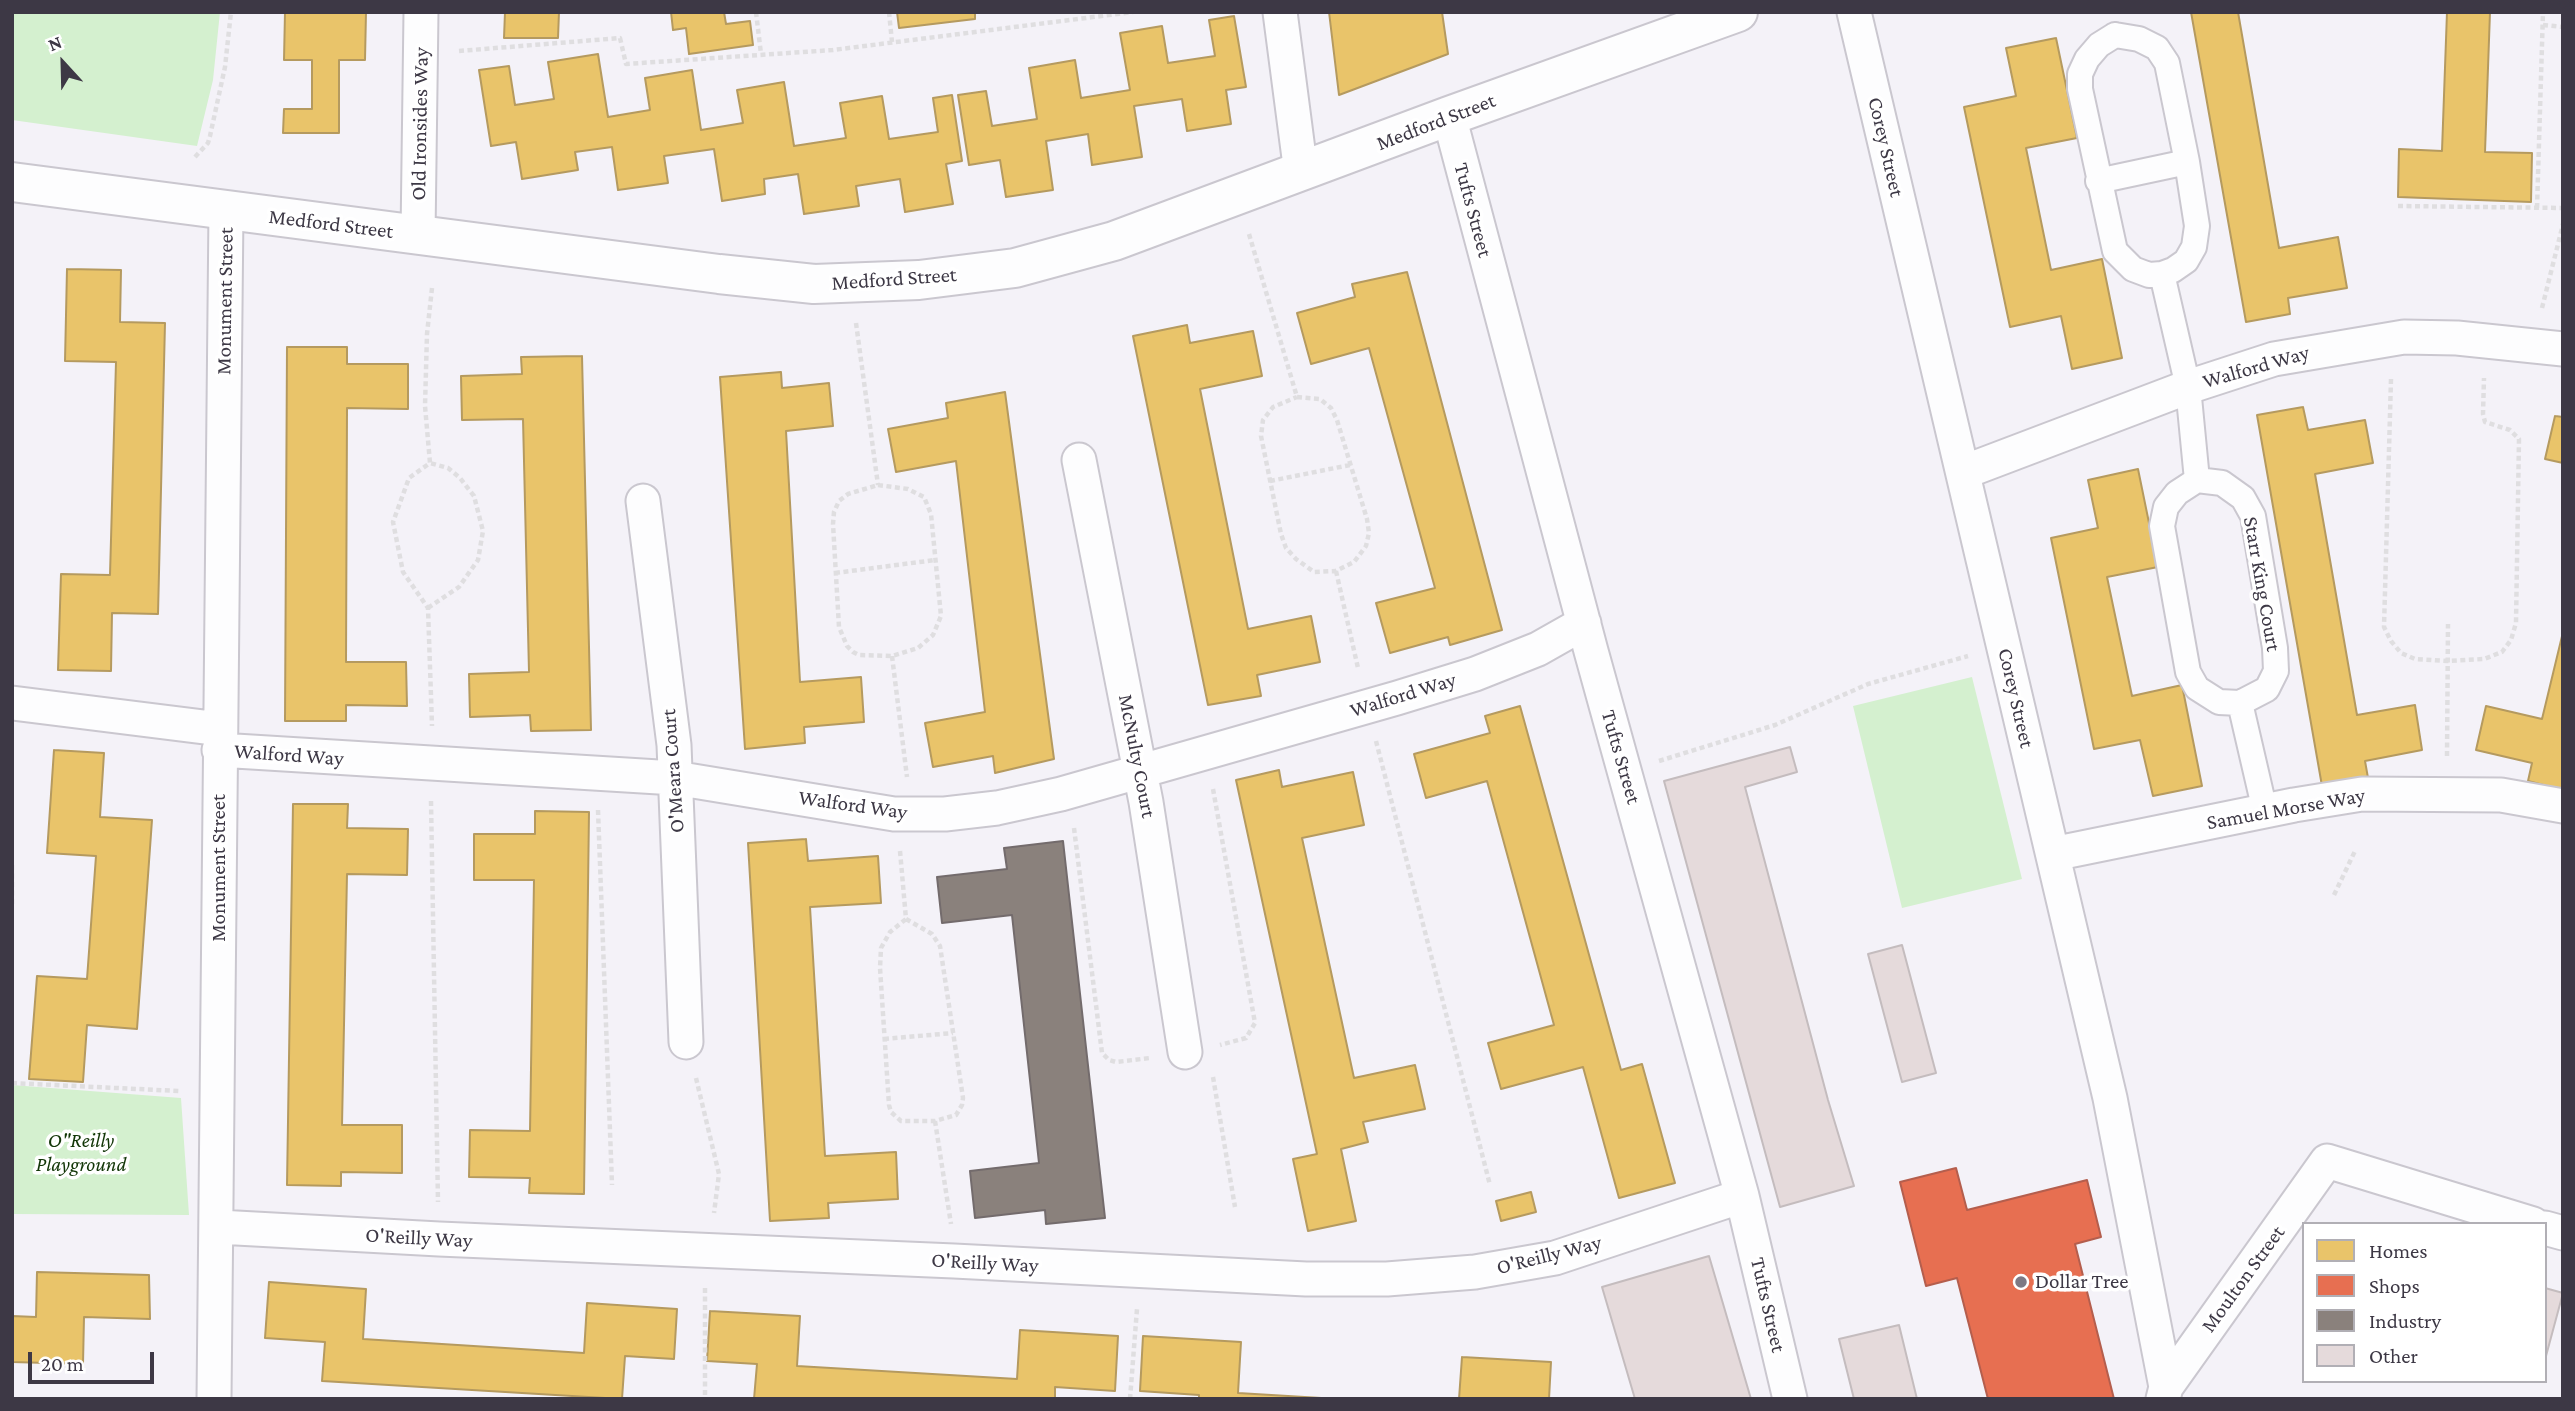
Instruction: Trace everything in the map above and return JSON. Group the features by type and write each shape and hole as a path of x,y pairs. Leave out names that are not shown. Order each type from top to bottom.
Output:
{"main road":[{"name":"Medford Street","path":"12,182 719,274 814,284 919,279 1015,268 1114,241 1449,116 1675,23 1738,12"}],"street":[{"name":"Old Ironsides Way","path":"418,235 421,12"},
{"path":"1280,12 1301,173"},
{"name":"Corey Street","path":"1854,12 2110,1098 2165,1393"},
{"path":"2113,24 2157,48 2167,63 2187,162 2197,226 2194,247 2186,261 2162,274 2149,275 2133,269 2115,251 2098,181 2080,89 2080,74 2087,59 2113,24"},
{"name":"Tufts Street","path":"1449,116 1584,624 1742,1196 1790,1399"},
{"path":"2098,181 2187,162"},
{"name":"Monument Street","path":"214,1399 218,1227 226,211"},
{"path":"2162,274 2188,387 2197,480 2176,492 2166,507 2162,526 2188,672 2197,688 2219,702 2240,703 2265,811"},
{"name":"Walford Way","path":"1964,472 2188,387 2274,359 2338,346 2404,337 2469,338 2563,349"},
{"name":"McNulty Court","path":"1079,460 1140,771 1185,1052"},
{"name":"Starr King Court","path":"2197,480 2222,482 2243,498 2253,516 2275,648 2276,671 2267,689 2240,703"},
{"name":"O'Meara Court","path":"643,501 672,731 686,1042"},
{"name":"Walford Way","path":"12,703 220,739 675,778 894,814 906,828 945,814 998,808 1061,794 1367,707 1475,674 1538,649 1584,624"},
{"name":"Samuel Morse Way","path":"2053,853 2362,794 2501,795 2563,806"},
{"name":"Moulton Street","path":"2165,1393 2328,1161 2526,1222"},
{"name":"O'Reilly Way","path":"218,1227 439,1240 954,1261 1306,1279 1387,1279 1475,1272 1555,1258 1742,1196"}],"path":[{"path":"195,157 208,144 211,136 227,58 231,12"},
{"path":"756,12 761,54"},
{"path":"888,12 892,42"},
{"path":"459,51 620,38 626,64 833,50 1133,12"},
{"path":"2537,208 2543,12"},
{"path":"2543,25 2563,27"},
{"path":"1237,196 1297,397"},
{"path":"2398,206 2563,208"},
{"path":"2540,314 2563,224"},
{"path":"849,283 878,485"},
{"path":"2392,372 2384,627 2401,653 2415,659 2448,661 2484,659 2502,652 2511,640 2516,623 2519,439 2510,430 2491,425 2483,418 2485,370"},
{"path":"1297,397 1320,399 1331,408 1337,420 1369,533 1366,545 1354,562 1336,571 1314,572 1286,548 1281,534 1261,436 1264,420 1273,407 1297,397"},
{"path":"428,608 459,587 478,560 483,531 474,496 460,478 448,468 430,463"},
{"path":"1270,481 1350,465"},
{"path":"878,485 908,489 924,498 931,514 941,616 933,635 918,649 892,656 859,655 847,646 839,627 833,524 839,502 848,494 878,485"},
{"path":"835,573 936,560"},
{"path":"1336,571 1367,707 1490,1185"},
{"path":"2447,794 2448,624"},
{"path":"1625,772 1775,724 1868,684 1976,654"},
{"path":"892,656 906,828 906,919"},
{"path":"597,799 612,1185"},
{"path":"2334,895 2355,851"},
{"path":"12,865 12,907"},
{"path":"906,919 932,934 940,947 953,1033 962,1105 956,1115 935,1121 901,1121 891,1112 884,1039 881,948 890,932 906,919"},
{"path":"884,1039 953,1033"},
{"path":"1213,1074 1235,1207"},
{"path":"12,1083 218,1093"},
{"path":"935,1121 954,1261"},
{"path":"1130,1399 1137,1304"}],"green space":[{"path":"12,12 220,12 213,80 197,146 12,120"},
{"path":"1972,677 2022,879 1902,908 1853,706"},
{"name":"O\"Reilly Playground","path":"12,1085 181,1098 189,1215 12,1214"}],"building: Homes":[{"path":"285,12 366,12 365,60 339,60 339,133 283,133 284,109 312,109 312,60 284,60"},
{"path":"505,12 559,12 558,38 504,38"},
{"path":"671,12 724,12 726,24 750,21 753,45 689,54 686,28 673,30"},
{"path":"897,12 975,12 975,19 899,28"},
{"path":"1329,12 1442,12 1448,54 1339,95"},
{"path":"2191,12 2238,12 2279,248 2338,237 2347,288 2288,298 2290,314 2246,322"},
{"path":"2447,12 2490,12 2485,152 2532,153 2531,202 2398,197 2399,149 2442,151"},
{"path":"1234,16 1246,87 1226,90 1231,124 1187,131 1182,99 1134,106 1142,157 1092,165 1088,134 1046,141 1053,190 1006,197 1000,160 969,165 958,95 986,91 992,126 1037,119 1029,68 1075,60 1081,98 1130,90 1120,33 1162,26 1168,63 1215,56 1209,20"},
{"path":"2056,38 2077,138 2026,148 2051,270 2102,259 2122,358 2072,369 2061,316 2010,327 1964,107 2016,96 2006,48"},
{"path":"598,54 608,117 650,110 645,78 692,70 701,130 743,123 737,90 784,82 794,146 846,138 840,103 882,96 889,139 938,132 933,98 952,95 962,161 946,164 953,204 905,212 900,179 856,186 859,206 804,214 798,174 764,179 765,194 722,201 714,149 664,156 668,183 618,190 612,147 575,152 578,170 522,179 516,142 491,146 479,70 509,66 515,105 554,99 548,62"},
{"path":"67,269 121,270 120,322 165,323 158,614 112,613 111,671 58,670 61,574 110,575 116,362 65,361"},
{"path":"1407,272 1502,630 1450,645 1448,637 1390,653 1376,603 1435,588 1369,348 1311,364 1297,313 1355,297 1352,284"},
{"path":"1187,325 1190,343 1253,331 1262,376 1200,389 1248,629 1311,616 1320,662 1257,675 1261,696 1208,705 1133,336"},
{"path":"287,347 347,347 347,364 408,364 408,409 347,408 346,662 406,662 407,706 346,705 346,721 285,721"},
{"path":"582,356 591,730 531,731 530,715 470,717 469,674 529,672 523,419 462,420 461,376 522,374 521,357"},
{"path":"781,372 782,388 829,383 833,426 786,431 800,682 861,677 864,722 804,727 805,743 745,749 720,377"},
{"path":"1005,392 1054,759 995,773 993,756 933,767 925,723 985,712 956,461 896,472 888,429 948,418 946,403"},
{"path":"2303,407 2308,430 2365,420 2373,463 2315,474 2357,715 2415,705 2422,750 2365,761 2368,778 2322,786 2257,415"},
{"path":"2555,416 2563,417 2563,463 2545,459"},
{"path":"2138,469 2158,567 2107,577 2132,696 2182,685 2202,786 2153,796 2140,740 2094,749 2051,538 2098,528 2088,480"},
{"path":"2563,632 2563,790 2528,781 2532,763 2476,750 2486,706 2542,719"},
{"path":"1520,706 1621,1070 1642,1064 1675,1183 1619,1198 1583,1067 1501,1089 1488,1043 1554,1025 1487,781 1426,798 1414,754 1490,733 1485,716"},
{"path":"54,750 104,753 100,817 152,820 137,1029 87,1025 83,1082 29,1079 37,976 87,979 96,856 47,853"},
{"path":"1279,770 1282,787 1353,772 1364,825 1302,838 1354,1078 1415,1065 1425,1109 1363,1122 1368,1142 1341,1149 1356,1221 1308,1231 1293,1159 1317,1154 1236,780"},
{"path":"293,804 348,804 347,828 408,829 407,875 347,874 342,1125 402,1125 402,1173 341,1172 341,1186 287,1185"},
{"path":"535,811 589,812 584,1194 529,1193 530,1178 469,1177 470,1130 530,1131 534,880 474,880 474,834 535,834"},
{"path":"806,839 808,861 878,856 881,903 810,907 825,1156 896,1152 898,1199 828,1203 829,1218 770,1221 748,843"},
{"path":"1531,1192 1536,1212 1501,1221 1496,1201"},
{"path":"37,1272 149,1275 150,1319 84,1317 83,1364 12,1362 12,1316 36,1317"},
{"path":"269,1282 366,1289 363,1339 584,1353 587,1303 677,1309 674,1359 625,1356 622,1399 322,1381 325,1342 265,1338"},
{"path":"710,1311 800,1316 797,1366 1017,1379 1020,1330 1118,1336 1115,1391 1055,1387 1055,1399 754,1399 757,1364 707,1361"},
{"path":"1143,1336 1241,1342 1238,1393 1338,1399 1199,1399 1199,1395 1140,1391"},
{"path":"1462,1357 1551,1362 1549,1399 1459,1399"}],"building: Shops":[{"name":"Dollar Tree","path":"1956,1168 1967,1210 2087,1180 2101,1237 2075,1244 2114,1399 1988,1399 1957,1278 1926,1286 1900,1182"}],"building: Industry":[{"path":"1063,841 1105,1218 1046,1224 1045,1210 975,1218 970,1171 1039,1163 1012,915 942,923 937,877 1007,869 1004,848"}],"building: Other":[{"path":"1790,747 1797,772 1745,787 1828,1100 1854,1186 1780,1207 1664,781"},
{"path":"1902,945 1936,1073 1902,1082 1868,954"},
{"path":"1709,1256 1751,1399 1635,1399 1602,1287"},
{"path":"2547,1289 2563,1293 2547,1352"},
{"path":"1899,1325 1917,1399 1854,1399 1839,1339"}],"place":[{"name":"Dollar Tree","path":"2021,1282"}]}
